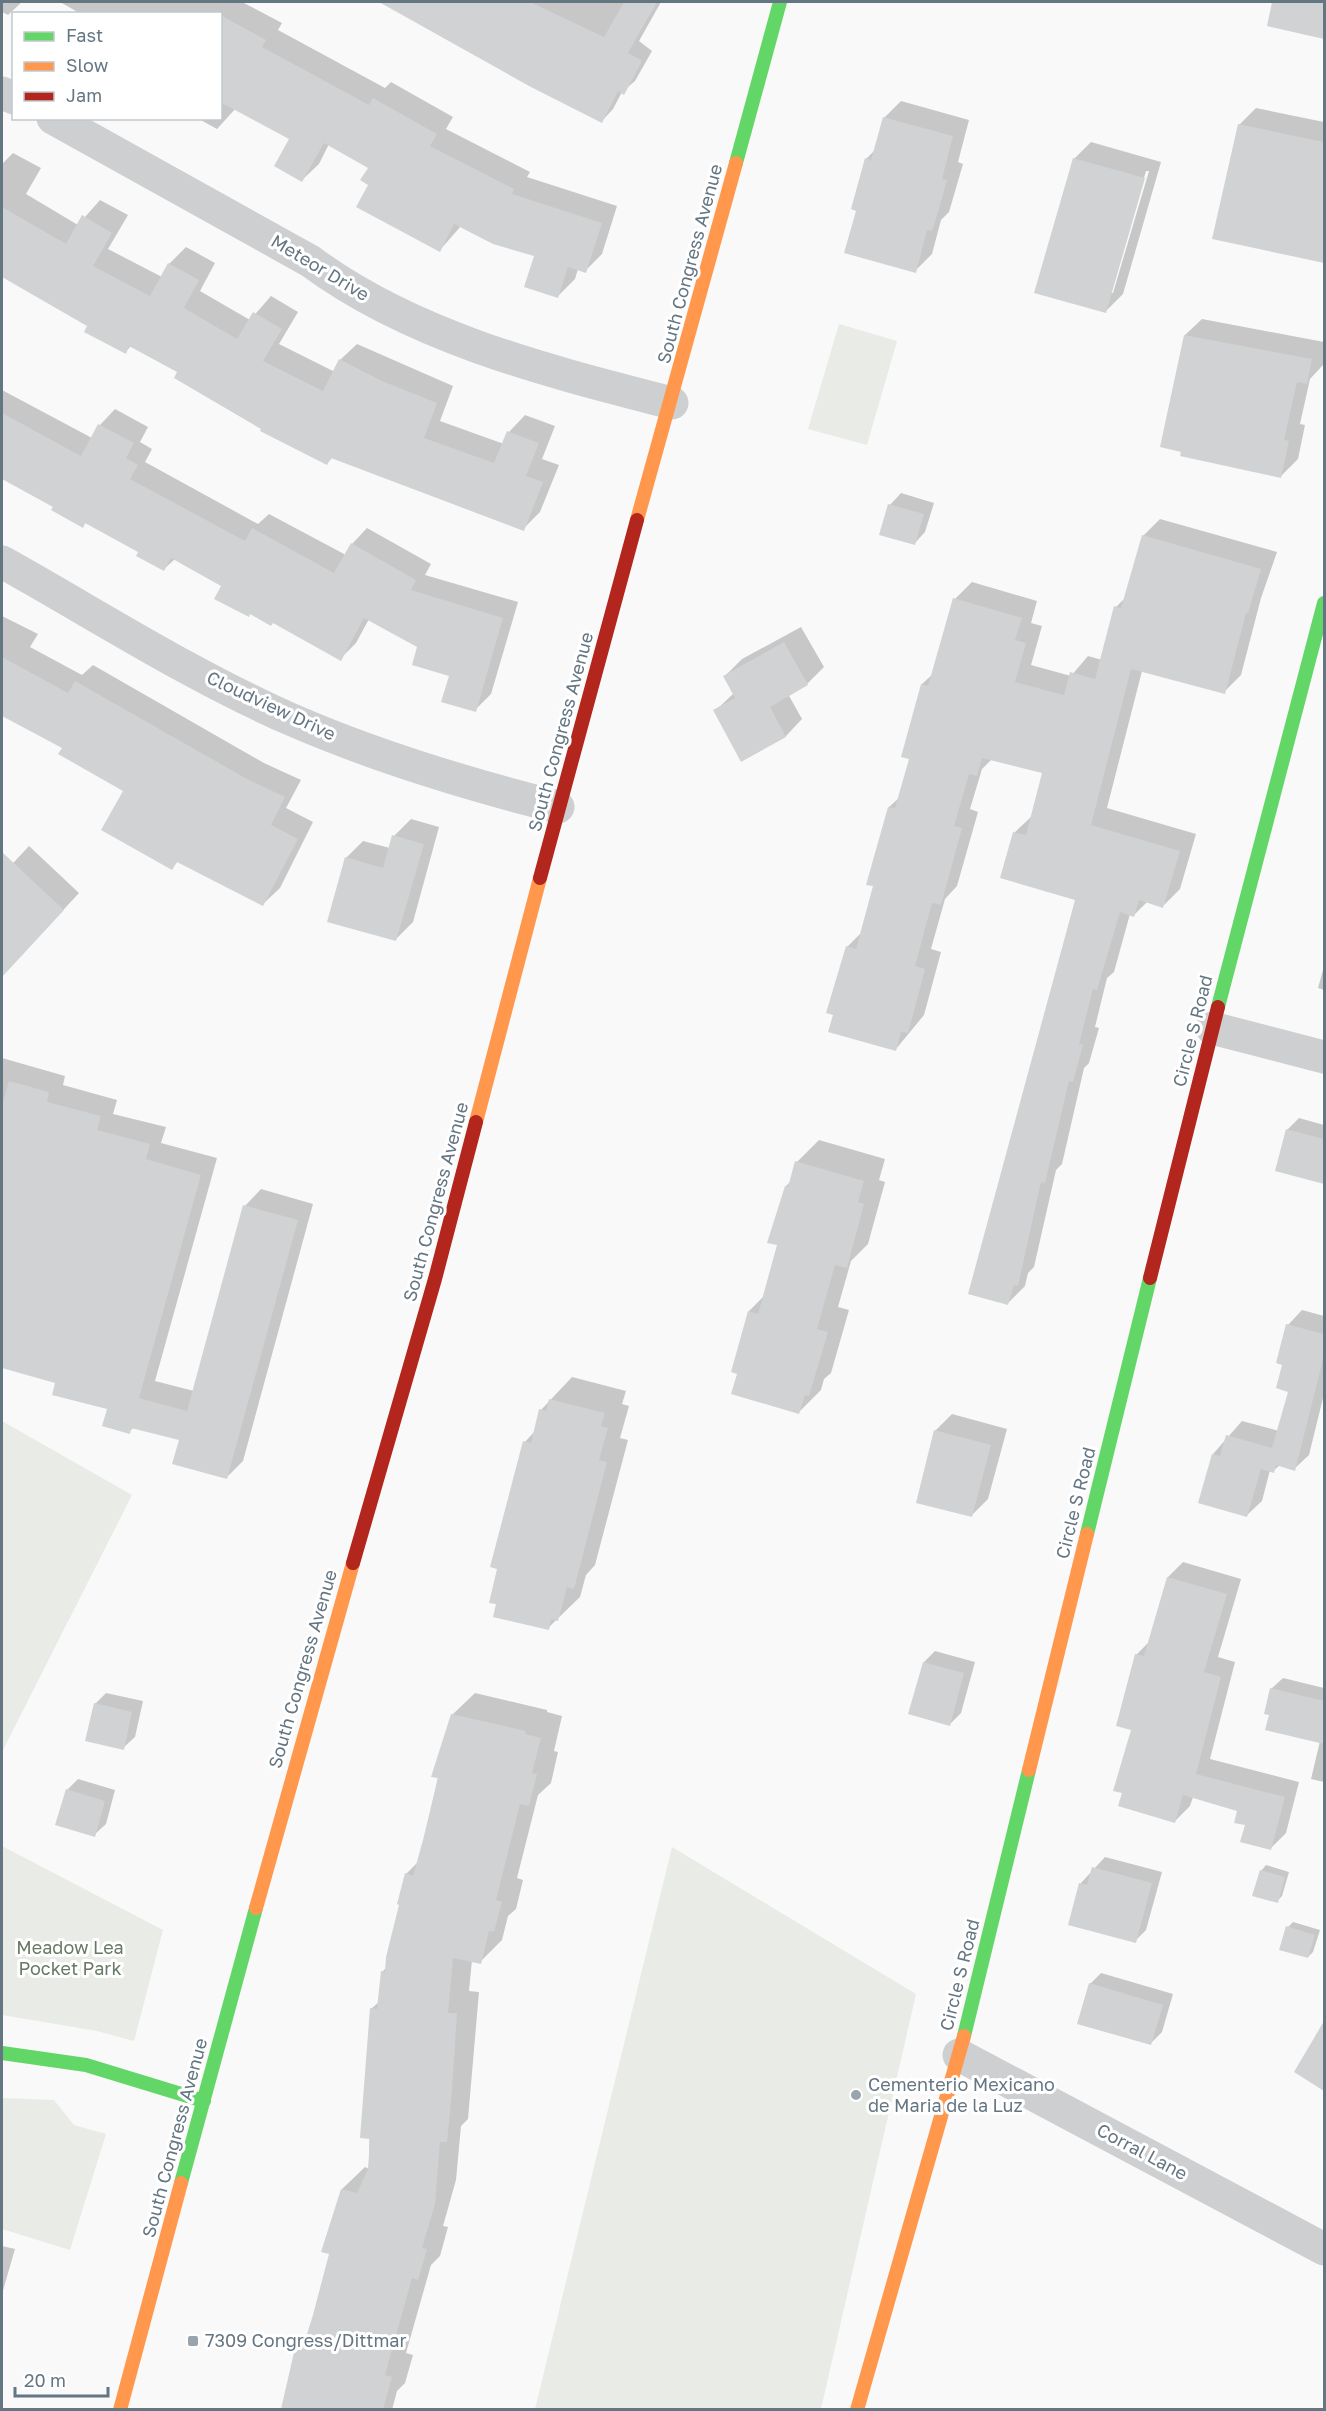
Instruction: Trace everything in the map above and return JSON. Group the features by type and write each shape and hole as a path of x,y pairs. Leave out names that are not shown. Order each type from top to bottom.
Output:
{"main road":[{"name":"South Congress Avenue","path":"120,2409 292,1775 435,1279 558,807 672,403 780,2"},
{"name":"Circle S Road","path":"857,2409 959,2055 1212,1028 1324,603"},
{"path":"2,2053 86,2065 204,2101"}],"street":[{"name":"Meteor Drive","path":"57,120 310,261 343,285 397,312 465,342 520,361 672,403"},
{"name":"Cloudview Drive","path":"2,562 204,675 289,718 422,769 558,807"},
{"path":"1212,1028 1324,1057"},
{"name":"Corral Lane","path":"959,2055 1324,2249"}],"green space":[{"path":"839,324 897,341 867,445 808,429"},
{"path":"2,1421 132,1495 2,1752"},
{"name":"Meadow Lea Pocket Park","path":"2,1846 163,1930 134,2041 97,2031 2,2015"},
{"path":"672,1847 916,1994 821,2409 535,2409"},
{"path":"2,2098 54,2100 74,2125 106,2134 70,2250 2,2229"}],"building":[{"path":"379,2 530,2 604,37 624,2 657,2 628,53 641,60 641,63 624,95 618,91 602,123 529,86"},
{"path":"1272,2 1324,2 1324,39 1267,26"},
{"path":"222,16 266,40 262,47 369,105 373,98 437,134 430,146 514,189 512,194 602,223 586,273 568,267 558,298 524,287 534,256 493,244 454,224 440,252 356,207 368,185 360,180 368,168 324,143 302,182 274,166 289,139 222,103"},
{"path":"883,117 953,136 942,179 947,180 932,231 927,230 916,273 844,253 856,211 851,209 865,158 871,160"},
{"path":"1238,124 1324,142 1324,263 1212,239"},
{"path":"1073,158 1145,178 1106,313 1034,293"},
{"path":"2,207 66,244 82,215 112,233 93,266 150,296 168,263 199,280 184,308 237,339 253,312 282,329 263,361 323,391 339,359 382,381 437,403 424,438 494,463 507,431 539,443 526,476 543,482 524,531 331,458 327,465 260,431 261,429 174,378 177,372 129,346 126,354 84,332 87,326 2,277"},
{"path":"1184,335 1312,359 1307,384 1297,382 1284,440 1289,441 1281,478 1180,456 1181,452 1160,447"},
{"path":"2,413 81,456 98,424 134,443 126,458 138,465 130,479 245,541 252,528 334,573 351,543 416,580 411,590 503,618 476,712 441,702 449,676 412,665 417,647 364,618 341,661 273,623 271,626 250,614 249,617 214,599 221,586 171,558 164,571 136,556 138,552 85,523 83,528 51,510 53,507 2,479"},
{"path":"888,504 924,514 915,545 879,535"},
{"path":"1142,535 1261,569 1248,613 1246,613 1225,694 1131,669 1091,825 1180,851 1163,908 1139,900 1134,917 1120,912 1097,990 1093,989 1079,1044 1083,1045 1073,1082 1069,1081 1045,1183 1041,1182 1018,1286 1014,1285 1008,1305 968,1294 1075,900 1000,878 1013,832 1026,835 1042,773 982,758 977,776 969,774 954,826 962,828 941,905 932,903 915,966 925,969 918,996 908,1033 901,1032 896,1051 828,1032 833,1015 826,1013 846,946 856,949 873,886 866,885 888,807 895,808 909,759 901,757 921,684 928,686 953,598 1022,618 1015,640 1026,643 1015,682 1064,695 1070,672 1095,679 1114,606 1121,608"},
{"path":"784,642 808,685 770,707 786,737 741,762 713,710 735,698 723,676"},
{"path":"2,657 68,693 75,681 247,779 285,797 271,825 298,839 263,906 177,862 172,870 101,830 123,791 58,754 62,748 2,716"},
{"path":"392,835 424,844 396,941 327,922 345,857 383,868"},
{"path":"2,852 64,910 2,977"},
{"path":"9,1081 49,1092 47,1102 101,1116 97,1130 150,1144 146,1159 201,1175 139,1398 187,1411 243,1205 298,1220 227,1479 172,1464 179,1440 131,1428 130,1434 102,1426 107,1409 52,1395 55,1383 2,1368 2,1106"},
{"path":"1286,1129 1324,1139 1324,1184 1275,1171"},
{"path":"795,1161 864,1181 858,1202 864,1204 847,1268 835,1265 817,1329 828,1332 809,1396 805,1395 799,1414 731,1394 737,1374 731,1372 748,1311 758,1314 777,1245 767,1243"},
{"path":"1286,1324 1324,1334 1324,1355 1295,1471 1276,1465 1274,1473 1261,1469 1247,1517 1198,1503 1212,1454 1220,1456 1226,1435 1272,1448 1288,1392 1276,1388 1282,1365 1276,1363"},
{"path":"549,1399 605,1413 601,1426 608,1428 599,1460 607,1462 574,1589 567,1587 558,1621 551,1619 549,1630 493,1617 496,1604 489,1603 497,1569 490,1567 523,1441 531,1443 539,1409 546,1411"},
{"path":"934,1430 991,1445 972,1517 916,1503"},
{"path":"1167,1577 1227,1594 1204,1672 1221,1677 1196,1774 1285,1797 1271,1850 1240,1842 1245,1825 1234,1823 1237,1811 1183,1795 1175,1823 1118,1806 1122,1793 1113,1791 1131,1730 1116,1726 1135,1654 1144,1656"},
{"path":"923,1662 964,1673 950,1726 908,1714"},
{"path":"1270,1688 1324,1701 1324,1744 1265,1730 1269,1715 1264,1714"},
{"path":"94,1703 132,1712 124,1750 85,1741"},
{"path":"451,1714 526,1731 525,1734 541,1738 532,1773 537,1774 529,1806 520,1804 496,1900 502,1902 494,1932 489,1931 481,1964 453,1958 448,2013 457,2013 452,2091 447,2142 440,2142 435,2204 422,2248 427,2249 418,2280 412,2278 385,2375 392,2377 383,2409 281,2409 295,2348 302,2350 313,2315 329,2254 321,2252 341,2189 357,2193 368,2169 370,2139 360,2138 370,2008 377,2009 381,1971 385,1972 386,1957 399,1905 397,1904 405,1873 413,1876 438,1778 431,1777"},
{"path":"66,1789 105,1801 95,1837 55,1825"},
{"path":"1092,1867 1152,1883 1136,1943 1068,1925 1079,1883 1087,1885"},
{"path":"1260,1870 1285,1877 1278,1903 1252,1896"},
{"path":"1286,1926 1315,1935 1308,1958 1279,1950"},
{"path":"1089,1983 1163,2005 1151,2045 1077,2024"},
{"path":"1324,2021 1324,2091 1294,2072"}],"traffic: fast":[{"path":"736,163 780,2"},
{"path":"1218,1007 1324,603"},
{"path":"1087,1534 1150,1278"},
{"path":"964,2036 1029,1770"},
{"path":"181,2183 256,1908"},
{"path":"2,2053 86,2065 204,2101"}],"traffic: slow":[{"path":"637,520 736,163"},
{"path":"476,1122 540,878"},
{"path":"1029,1770 1087,1534"},
{"path":"256,1908 353,1563"},
{"path":"857,2410 964,2036"},
{"path":"120,2410 181,2183"}],"traffic: jam":[{"path":"540,878 637,520"},
{"path":"1150,1278 1218,1007"},
{"path":"353,1563 435,1279 476,1122"}],"place":[{"name":"Cementerio Mexicano de Maria de la Luz","path":"856,2095"},
{"name":"7309 Congress/Dittmar","path":"193,2341"}]}
